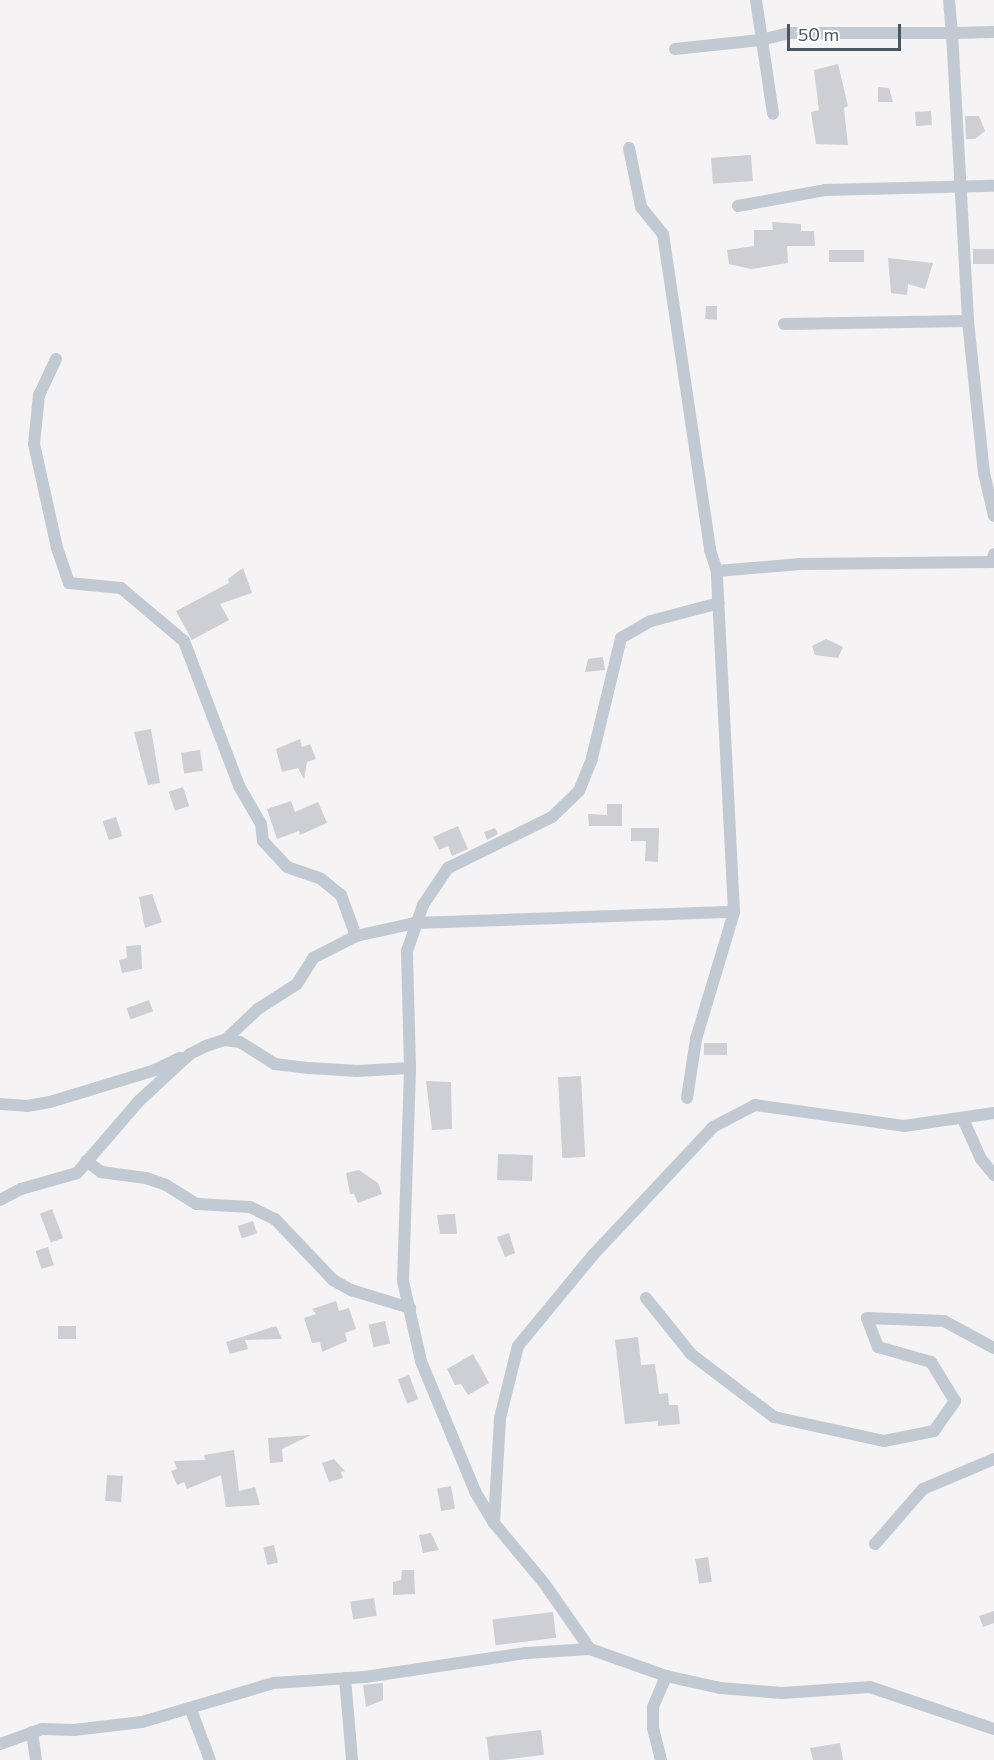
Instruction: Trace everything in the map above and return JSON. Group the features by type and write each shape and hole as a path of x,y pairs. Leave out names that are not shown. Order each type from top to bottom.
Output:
{"street":[{"path":"756,0 773,114"},
{"path":"949,0 968,321 994,516"},
{"path":"675,49 761,40 790,33 994,32"},
{"path":"629,148 641,207 663,234 710,550 717,571 719,603 734,912 696,1039 687,1098"},
{"path":"738,206 825,190 961,184 994,186"},
{"path":"784,324 968,321"},
{"path":"56,360 39,395 34,444 57,548 69,583 121,588 184,640 239,786 261,824 263,841 287,867 321,879 341,895 356,936"},
{"path":"717,571 801,564 992,562 994,554"},
{"path":"590,1649 544,1583 494,1523 447,1432 421,1361 403,1281 402,1218 410,1068 407,951 415,923 436,882 448,868 552,817 579,791 592,758 621,638 651,621 719,603"},
{"path":"0,1104 27,1106 50,1102 155,1070 225,1040 258,1009 297,984 313,958 356,936 415,923 734,912"},
{"path":"225,1040 240,1042 275,1064 357,1071 410,1068"},
{"path":"0,1200 21,1189 73,1176 139,1101 190,1054"},
{"path":"494,1523 500,1418 518,1346 593,1255 713,1127 748,1107 763,1104 904,1126 994,1113"},
{"path":"963,1119 981,1159 994,1175"},
{"path":"87,1161 101,1172 146,1178 166,1185 197,1204 250,1207 282,1223 333,1280 351,1290 410,1308"},
{"path":"646,1298 692,1354 774,1417 884,1440 934,1431 955,1401 931,1362 878,1347 867,1318 944,1321 994,1347"},
{"path":"875,1544 923,1489 994,1459"},
{"path":"0,1744 32,1732 142,1722 191,1710 274,1683 345,1678 526,1653 590,1649 666,1676 720,1689 782,1693 863,1686 994,1729"},
{"path":"662,1760 653,1728 653,1707 666,1676"},
{"path":"345,1678 352,1760"},
{"path":"191,1710 210,1760"},
{"path":"32,1732 36,1760"}],"building":[{"path":"838,64 848,106 844,108 848,145 816,144 811,112 819,110 814,70"},
{"path":"878,87 889,88 893,102 878,102"},
{"path":"931,111 932,125 916,126 915,112"},
{"path":"965,116 979,116 985,131 975,139 966,139"},
{"path":"751,155 753,181 713,184 711,158"},
{"path":"772,222 801,224 801,231 814,231 815,246 787,246 788,263 751,269 729,264 727,250 754,246 754,230 773,230"},
{"path":"973,249 994,249 994,264 973,264"},
{"path":"829,250 864,250 864,262 829,262"},
{"path":"888,258 933,263 925,289 908,284 907,295 891,293"},
{"path":"706,306 717,306 717,320 705,319"},
{"path":"243,568 252,593 220,604 229,620 192,640 176,611 229,583 228,579"},
{"path":"826,639 843,647 838,658 815,655 812,646"},
{"path":"603,657 605,670 585,672 588,659"},
{"path":"151,729 160,783 148,785 134,732"},
{"path":"300,739 302,747 310,744 316,759 307,762 304,779 298,768 282,772 276,749"},
{"path":"200,750 203,771 184,773 181,753"},
{"path":"183,787 189,806 175,811 169,792"},
{"path":"291,801 295,812 318,802 327,823 300,835 299,831 277,839 267,809"},
{"path":"607,804 622,804 622,826 589,826 588,814 607,815"},
{"path":"116,817 122,836 109,840 103,821"},
{"path":"458,826 468,849 452,856 448,846 439,850 433,837"},
{"path":"495,828 498,834 487,840 484,832"},
{"path":"631,828 659,828 658,862 645,861 646,841 631,841"},
{"path":"152,894 162,922 145,928 139,897"},
{"path":"141,945 142,969 122,973 119,960 127,958 126,946"},
{"path":"149,1000 153,1011 131,1019 126,1008"},
{"path":"704,1043 727,1043 727,1055 704,1055"},
{"path":"581,1076 585,1157 562,1158 558,1077"},
{"path":"426,1081 451,1082 452,1129 432,1130"},
{"path":"498,1154 533,1155 532,1181 497,1180"},
{"path":"359,1170 378,1183 382,1194 358,1203 354,1194 350,1194 346,1173"},
{"path":"52,1209 63,1238 51,1243 40,1214"},
{"path":"455,1214 457,1234 440,1234 437,1215"},
{"path":"253,1221 257,1233 242,1238 238,1226"},
{"path":"509,1233 515,1253 505,1257 497,1237"},
{"path":"48,1247 54,1265 42,1269 36,1251"},
{"path":"336,1301 339,1311 349,1308 356,1329 345,1333 347,1341 322,1352 320,1342 312,1343 304,1318 316,1314 312,1309"},
{"path":"385,1321 390,1343 374,1347 368,1325"},
{"path":"58,1326 76,1326 76,1339 58,1339"},
{"path":"276,1326 282,1339 245,1340 248,1349 230,1354 226,1342"},
{"path":"638,1337 641,1365 655,1364 659,1394 668,1393 669,1405 678,1405 680,1424 658,1426 658,1421 625,1424 615,1340"},
{"path":"473,1354 489,1383 468,1395 461,1384 455,1385 447,1369"},
{"path":"409,1375 418,1399 407,1404 398,1379"},
{"path":"311,1435 282,1449 283,1462 270,1463 268,1438"},
{"path":"234,1450 239,1491 255,1487 260,1505 226,1507 221,1475 187,1489 184,1482 177,1485 171,1471 177,1469 174,1461 205,1460 204,1455"},
{"path":"334,1459 345,1471 341,1472 343,1478 329,1482 322,1463"},
{"path":"107,1475 123,1476 121,1502 105,1501"},
{"path":"451,1486 455,1509 441,1511 437,1488"},
{"path":"431,1533 439,1550 423,1553 419,1535"},
{"path":"274,1545 278,1563 267,1565 263,1547"},
{"path":"708,1557 712,1582 699,1584 695,1559"},
{"path":"402,1570 414,1570 415,1594 393,1595 393,1582 401,1580"},
{"path":"374,1598 377,1616 353,1620 350,1602"},
{"path":"994,1611 994,1623 983,1627 979,1616"},
{"path":"553,1612 556,1638 496,1645 492,1619"},
{"path":"383,1683 383,1700 366,1707 363,1685"},
{"path":"541,1730 544,1755 489,1760 486,1737"},
{"path":"840,1743 843,1760 813,1760 810,1748"}]}
